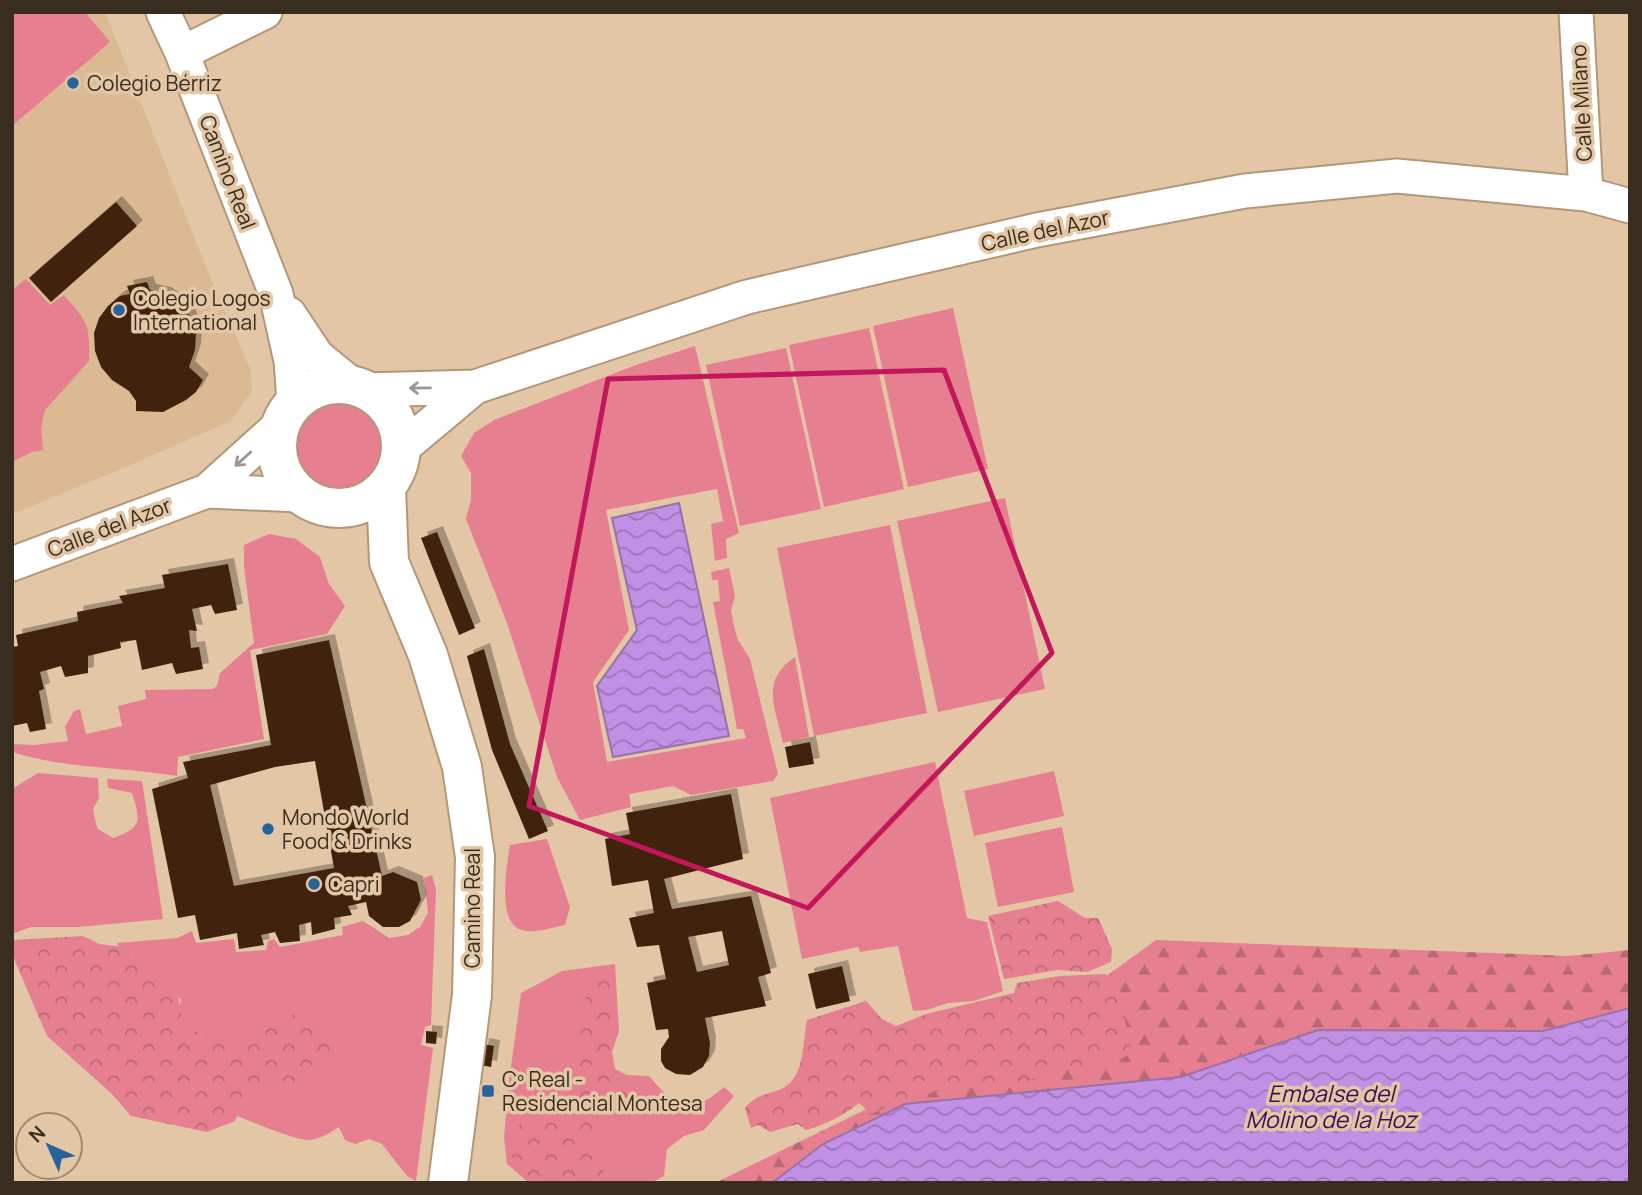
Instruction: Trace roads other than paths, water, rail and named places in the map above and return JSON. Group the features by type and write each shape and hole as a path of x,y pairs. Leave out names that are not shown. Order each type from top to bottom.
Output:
{"street":[{"name":"Camino Real","path":"163,12 182,53 276,294 292,361 286,414"},
{"path":"182,53 265,12"},
{"name":"Calle Milano","path":"1576,12 1587,194"},
{"name":"Calle del Azor","path":"358,387 475,387 747,297 1037,230 1245,191 1397,176 1587,194 1630,206"},
{"name":"Camino Real","path":"276,294 317,356 358,387"},
{"path":"320,386 358,387 381,400 392,414 399,430 401,449 394,476 386,488 363,504 336,509 323,507 299,495 286,481 278,464 276,445 286,414 320,386"},
{"name":"Calle del Azor","path":"401,449 475,387"},
{"name":"Calle del Azor","path":"206,491 286,414"},
{"name":"Camino Real","path":"386,488 389,562 428,655 462,766 475,857 471,995 448,1183"},
{"name":"Calle del Azor","path":"12,564 206,491 299,495"},
{"name":"Camino Real","path":"336,509 389,562"}],"water":[{"path":"679,503 729,736 613,757 597,686 637,630 612,518"},
{"name":"Embalse del Molino de la Hoz","path":"1630,1008 1630,1183 772,1183 823,1144 905,1104 1181,1077 1318,1030 1543,1031"}],"place":[{"name":"Colegio Bérriz","path":"73,83"},
{"name":"Colegio Logos International","path":"119,310"},
{"name":"Mondo World Food & Drinks","path":"268,829"},
{"name":"Capri","path":"314,884"},
{"name":"Cº Real - Residencial Montesa","path":"488,1091"}]}
